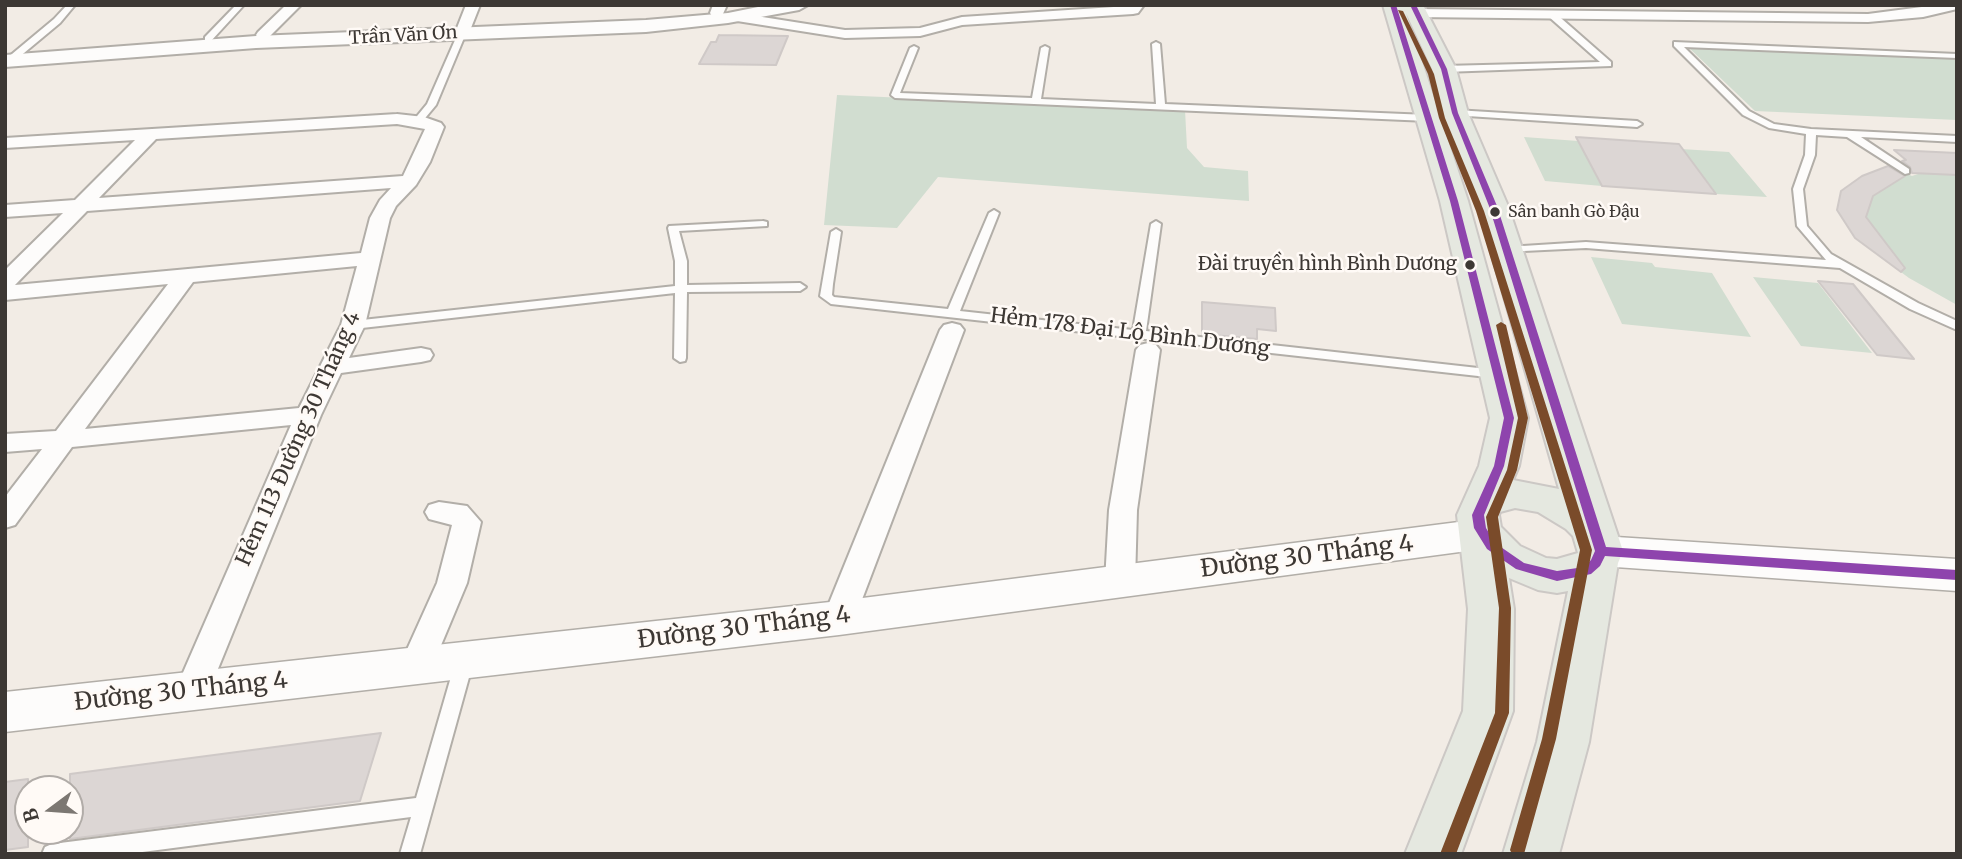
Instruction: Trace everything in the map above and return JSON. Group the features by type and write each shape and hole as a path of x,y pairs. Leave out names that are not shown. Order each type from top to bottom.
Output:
{"highway":[{"path":"1407,8 1444,69 1442,115 1493,206 1596,548 1563,742 1531,854"},
{"path":"1407,8 1442,115 1454,201 1509,418 1499,466 1482,518 1492,609 1488,711 1433,854"},
{"path":"1482,518 1515,494 1532,495 1566,507 1596,548"},
{"path":"1482,518 1504,557 1538,573 1573,575 1587,570 1596,548"}],"main road":[{"name":"Đường 30 Tháng 4","path":"5,712 839,618 1120,582 1482,518"},
{"path":"1596,548 1957,575"}],"street":[{"path":"264,35 294,5"},
{"path":"464,29 473,5"},
{"name":"Trần Văn Ơn","path":"9,58 642,20 761,5"},
{"name":"Trần Văn Ơn","path":"9,58 264,35 646,26 737,17 799,5"},
{"path":"737,17 845,34 885,33 940,29 962,21 1133,10 1137,5"},
{"path":"1826,5 1857,18"},
{"path":"1407,8 1551,14 1857,18 1923,13 1943,6"},
{"path":"5,143 397,119 418,121"},
{"name":"Hẻm 113 Đường 30 Tháng 4","path":"191,691 308,415 353,325 380,218 387,204 405,182 409,181 421,162 435,127 418,121"},
{"path":"5,283 152,133"},
{"path":"5,211 409,181"},
{"path":"5,293 371,258"},
{"path":"5,518 187,274"},
{"path":"839,618 952,321"},
{"path":"1120,582 1123,510 1144,342"},
{"path":"333,367 421,355"},
{"path":"5,443 136,434 308,415"},
{"path":"417,665 452,583 467,522 457,513 439,512"}],"lane":[{"path":"9,58 57,21 71,5"},
{"path":"208,39 240,5"},
{"path":"1444,69 1608,64 1551,14"},
{"path":"418,121 431,105 464,29"},
{"path":"1156,44 1161,106"},
{"path":"1957,56 1677,44 1746,113 1772,126 1811,132 1957,139"},
{"path":"914,48 895,95 1637,124"},
{"path":"1036,100 1045,48"},
{"path":"1811,132 1810,155 1798,189 1802,226 1827,256 1914,306 1957,326"},
{"path":"1850,134 1905,171"},
{"path":"952,321 993,213"},
{"path":"680,358 681,261 673,228 763,224"},
{"path":"1144,342 1156,225"},
{"name":"Hẻm 178 Đại Lộ Bình Dương","path":"836,232 826,296 831,300 952,321 1144,342 1499,374"},
{"path":"1507,250 1586,246 1842,265"},
{"path":"353,325 681,289 800,287"},
{"path":"410,854 464,660"},
{"path":"52,854 424,806"}],"green space":[{"path":"1687,46 1949,57 1957,61 1957,120 1755,111"},
{"path":"837,95 1185,110 1187,148 1204,167 1248,171 1249,201 938,177 897,228 824,225"},
{"path":"1524,137 1578,141 1602,186 1545,181"},
{"path":"1681,149 1729,152 1767,197 1716,194"},
{"path":"1894,150 1957,153 1957,305 1909,278 1855,238 1837,210 1841,191 1888,166 1912,176 1921,173"},
{"path":"1591,257 1712,273 1751,337 1622,324"},
{"path":"1753,277 1818,283 1872,353 1801,346"}],"building":[{"path":"719,35 788,36 776,65 699,64 711,42 716,42"},
{"path":"1576,137 1679,144 1716,194 1602,186"},
{"path":"1894,150 1957,153 1957,175 1912,173 1910,167 1902,161 1906,160"},
{"path":"1888,166 1905,176 1873,196 1866,217 1905,268 1901,272 1855,238 1837,210 1841,191 1862,176"},
{"path":"1818,281 1853,284 1914,359 1877,355"},
{"path":"1202,302 1275,308 1276,331 1257,329 1257,339 1202,334"},
{"path":"381,733 360,801 84,837 84,775 70,774"},
{"path":"14,781 14,845 28,847 5,850 5,782"}],"transit line":[{"path":"1393,5 1454,201 1509,418 1499,466 1478,515 1480,528 1491,546 1520,566 1557,576 1587,571 1596,563 1601,551 1493,206 1455,113 1444,69 1413,5"},
{"path":"1400,11 1431,74 1442,118 1480,211 1586,550 1549,739 1518,850"},
{"path":"1448,854 1502,713 1505,608 1492,517 1512,470 1523,418 1501,325"},
{"path":"1601,551 1957,575"}],"place":[{"name":"Sân banh Gò Đậu","path":"1495,212"},
{"name":"Đài truyền hình Bình Dương","path":"1470,265"}]}
